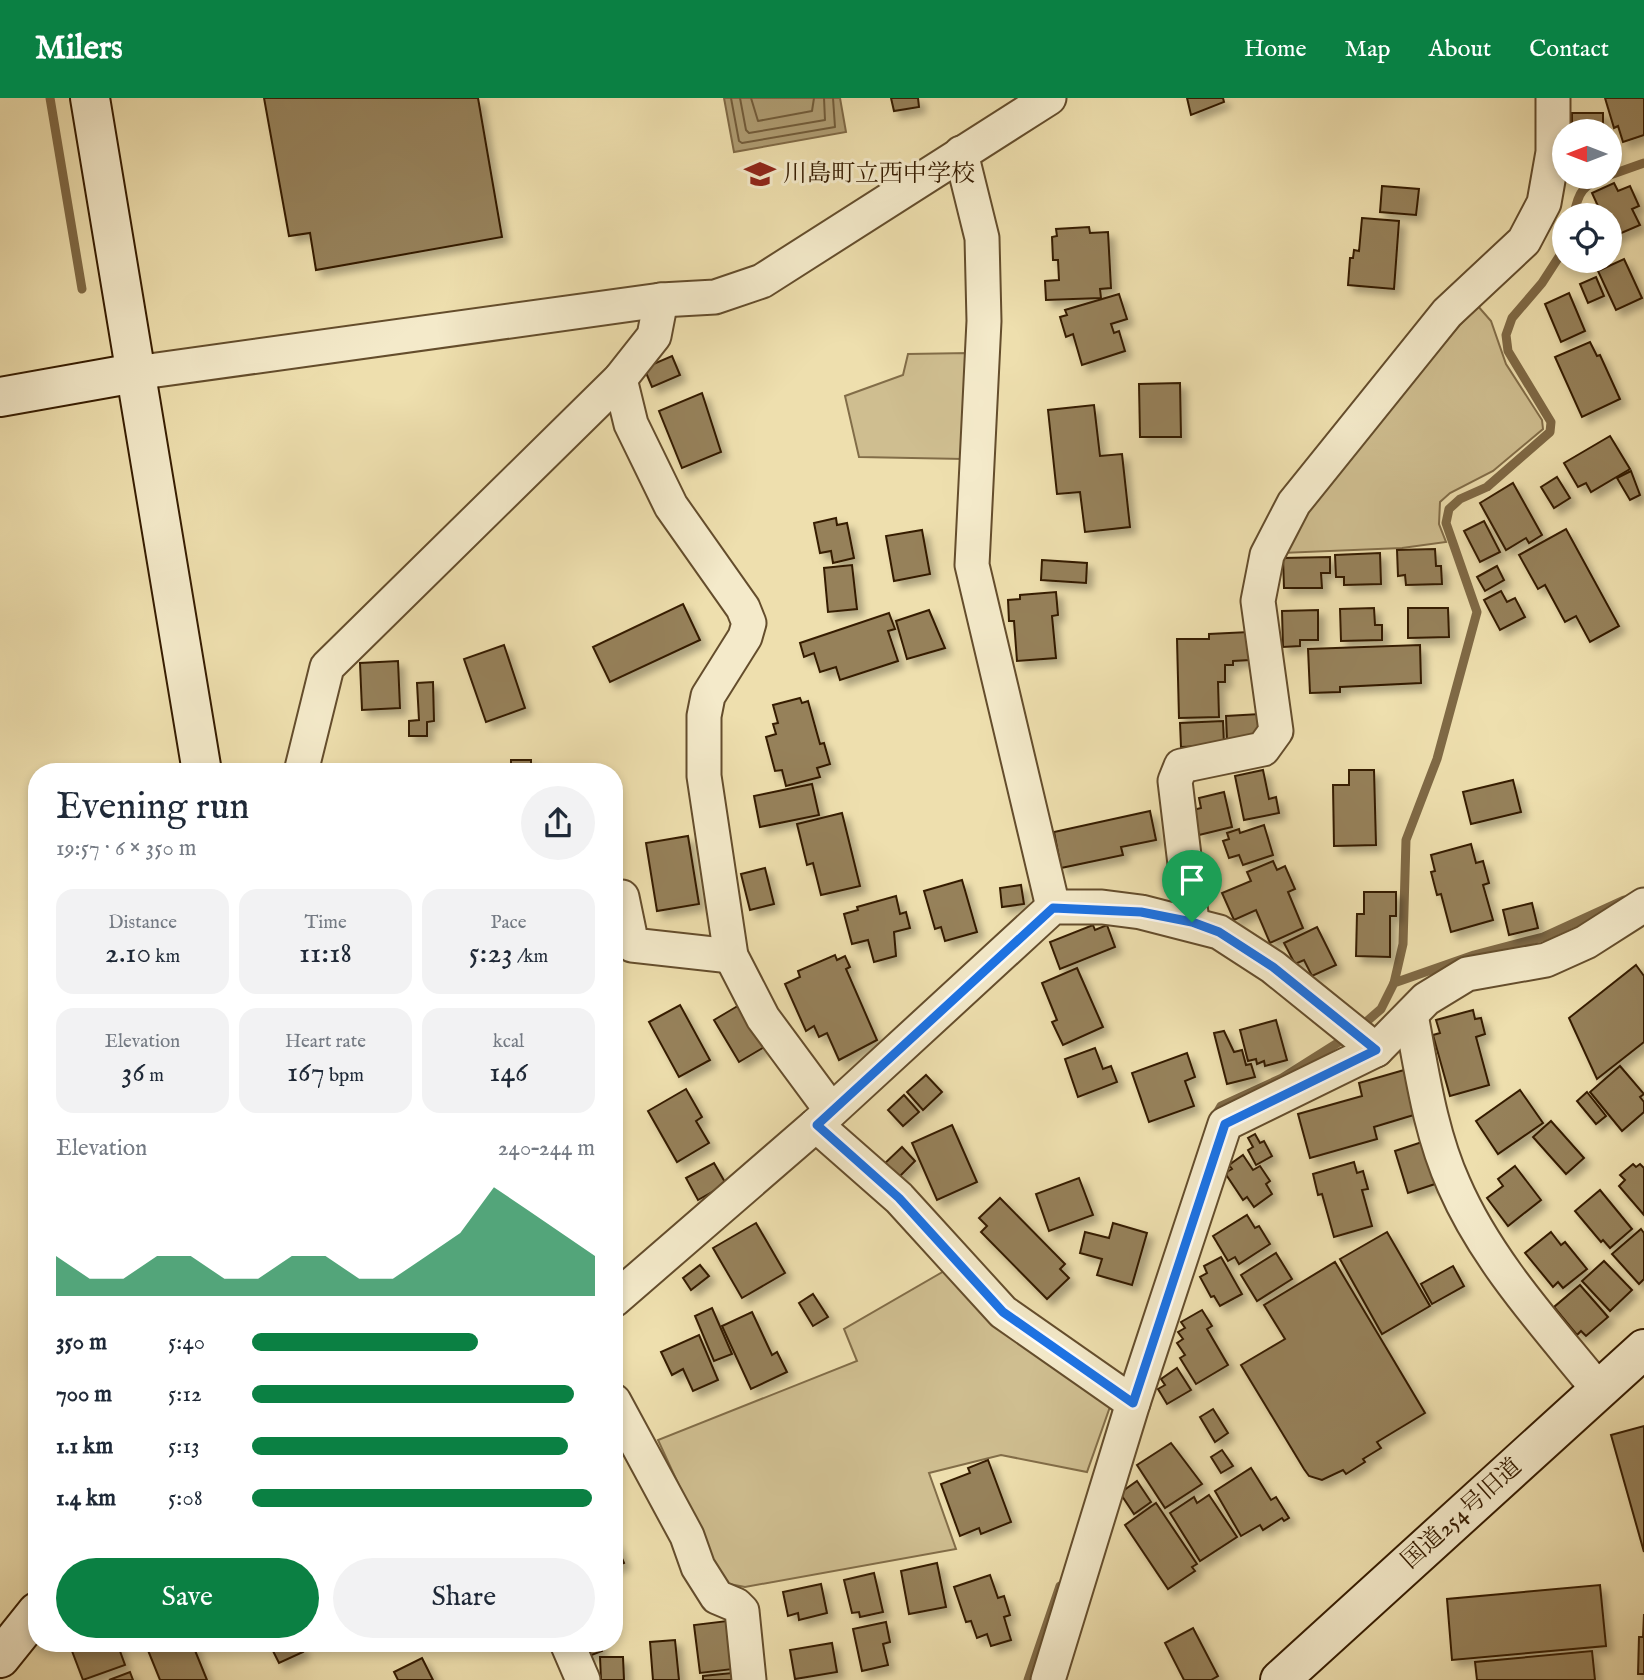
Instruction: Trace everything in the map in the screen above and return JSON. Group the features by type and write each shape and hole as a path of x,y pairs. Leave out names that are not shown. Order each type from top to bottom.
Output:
{"street":[{"path":"90,98 200,763"},
{"path":"0,397 135,373 661,300 715,297 762,281 1049,98"},
{"path":"1192,922 1175,781 1181,766 1263,749 1276,731 1258,601 1267,555 1294,503 1438,323 1524,241 1544,203 1553,152 1553,98"},
{"path":"961,153 982,238 984,321 972,565 1053,908"},
{"path":"303,763 327,667 621,379 654,336 661,300"},
{"path":"621,379 631,424 671,506 743,608 749,623 745,637 708,696 704,716 704,776 731,956 763,1018 824,1117 1003,1312 1133,1403"},
{"path":"623,902 632,945 731,956"},
{"path":"1048,1680 1133,1403 1225,1124 1376,1050 1426,999 1467,974 1546,960 1586,942 1644,905"},
{"path":"623,1292 824,1117 1053,908 1102,908 1192,922 1219,932 1273,967 1376,1050"},
{"path":"1411,1015 1430,1110 1454,1186 1490,1249 1598,1390"},
{"name":"国道254号旧道","path":"1280,1680 1644,1349"},
{"path":"623,1418 687,1536 698,1567 710,1587 717,1597 736,1605 742,1611 749,1680"},
{"path":"0,1658 28,1623"},
{"path":"571,1652 583,1680"}],"shaded area":[{"path":"1477,305 1491,321 1506,364 1542,420 1543,429 1493,471 1450,493 1440,502 1439,524 1446,542 1402,548 1282,553 1286,541 1393,403"},
{"path":"969,353 964,459 859,457 845,396 903,375 908,354"},
{"path":"946,1270 1112,1401 1087,1472 1001,1455 929,1473 956,1549 745,1587 724,1583 658,1440 857,1361 844,1329"}],"water":[{"path":"724,98 840,98 846,132 734,152"}],"building":[{"path":"264,98 478,98 502,237 316,270 310,233 289,236"},
{"path":"891,98 918,98 919,107 894,111"},
{"path":"1187,98 1223,98 1224,102 1191,115"},
{"path":"1605,98 1644,98 1644,135 1623,142 1622,119 1611,119"},
{"path":"1572,113 1603,113 1603,119 1572,119"},
{"path":"1382,186 1419,189 1416,215 1380,212"},
{"path":"1630,186 1639,206 1632,209 1640,225 1622,233 1622,203 1597,203 1592,193 1601,189 1618,191"},
{"path":"1362,218 1399,221 1394,289 1348,285 1350,258 1353,258 1354,250 1359,251"},
{"path":"1089,227 1090,233 1108,232 1111,288 1100,289 1101,298 1046,300 1045,281 1059,280 1058,260 1053,260 1052,237 1057,236 1056,229"},
{"path":"1624,259 1642,298 1616,310 1599,273 1622,273"},
{"path":"1596,277 1604,296 1588,303 1580,284"},
{"path":"1569,293 1585,331 1561,342 1545,304"},
{"path":"1119,294 1127,319 1111,324 1114,333 1119,331 1125,351 1082,365 1073,334 1066,337 1060,317 1067,315 1065,310"},
{"path":"1590,342 1597,356 1600,355 1620,399 1582,417 1555,357"},
{"path":"672,356 680,375 652,387 644,368"},
{"path":"1180,383 1181,437 1140,437 1139,384"},
{"path":"702,393 721,452 682,468 659,411"},
{"path":"1094,405 1100,456 1122,454 1130,527 1085,532 1080,492 1057,494 1048,410"},
{"path":"1610,436 1630,469 1591,492 1586,483 1578,487 1564,463"},
{"path":"1631,471 1640,495 1630,500 1617,478"},
{"path":"1557,477 1570,498 1554,508 1541,487"},
{"path":"1513,483 1542,535 1529,543 1526,538 1506,550 1480,503"},
{"path":"836,518 837,525 847,523 854,558 833,563 831,551 820,553 814,523"},
{"path":"1484,521 1500,552 1480,562 1464,531"},
{"path":"1566,529 1619,626 1590,642 1576,616 1565,622 1545,585 1538,589 1519,555"},
{"path":"922,530 930,574 894,581 886,536"},
{"path":"1435,549 1436,566 1441,566 1442,584 1406,585 1405,575 1398,576 1397,550"},
{"path":"1380,553 1381,584 1344,585 1344,577 1336,577 1335,555"},
{"path":"1330,557 1330,573 1321,573 1322,588 1284,588 1283,558"},
{"path":"1042,560 1087,563 1086,583 1041,580"},
{"path":"852,565 857,609 828,612 824,568"},
{"path":"1497,566 1504,580 1485,591 1477,577"},
{"path":"1501,591 1507,602 1515,598 1525,617 1500,630 1484,600"},
{"path":"1056,592 1058,615 1052,616 1056,658 1017,661 1014,621 1009,621 1008,600 1020,599 1020,595"},
{"path":"683,604 700,640 610,682 593,647"},
{"path":"1374,608 1375,625 1382,625 1382,640 1341,641 1340,609"},
{"path":"1408,608 1448,608 1449,637 1408,638"},
{"path":"929,610 945,648 907,659 896,621"},
{"path":"1318,610 1318,640 1300,640 1300,646 1283,647 1282,611"},
{"path":"889,613 895,629 888,631 898,661 840,680 836,667 820,672 814,653 804,657 800,643"},
{"path":"1249,632 1250,660 1233,661 1233,665 1225,665 1225,682 1218,682 1219,717 1179,718 1177,639 1209,639 1209,634"},
{"path":"504,645 525,708 486,722 464,659"},
{"path":"1420,645 1421,683 1340,687 1340,692 1310,693 1308,649"},
{"path":"398,661 400,708 362,710 360,663"},
{"path":"433,682 434,721 427,722 427,736 409,736 409,721 419,720 417,683"},
{"path":"800,698 802,703 808,701 820,744 824,743 830,764 817,768 820,777 786,786 782,770 775,771 766,737 776,734 773,724 778,723 773,705"},
{"path":"1260,714 1261,725 1255,734 1227,740 1226,716"},
{"path":"1223,721 1224,745 1181,747 1180,723"},
{"path":"511,760 531,760 531,763 511,763"},
{"path":"1263,770 1269,799 1276,797 1279,813 1244,820 1235,776"},
{"path":"1349,770 1374,770 1376,845 1334,846 1333,785 1349,785"},
{"path":"1513,780 1521,812 1471,824 1463,792"},
{"path":"812,784 819,815 760,827 754,796"},
{"path":"1224,792 1232,827 1199,835 1193,810 1201,808 1199,798"},
{"path":"1150,811 1156,840 1121,847 1123,855 1061,868 1054,832"},
{"path":"842,813 860,886 821,895 813,863 807,865 797,824"},
{"path":"1264,825 1273,855 1243,865 1239,855 1229,858 1223,841 1229,839 1227,833 1239,829 1240,833"},
{"path":"688,836 699,904 657,911 646,843"},
{"path":"1471,844 1476,863 1483,861 1489,883 1483,885 1493,920 1451,932 1441,894 1437,895 1431,872 1435,871 1431,855"},
{"path":"1273,861 1277,870 1285,866 1295,889 1288,892 1303,928 1270,943 1256,910 1234,920 1222,893 1251,881 1247,872"},
{"path":"765,868 774,904 750,910 741,874"},
{"path":"962,880 977,932 945,941 941,927 935,929 924,891"},
{"path":"1021,885 1024,904 1002,907 1000,888"},
{"path":"1364,892 1396,892 1396,916 1390,916 1390,957 1356,956 1357,914 1364,914"},
{"path":"896,896 900,914 906,912 910,928 894,932 896,956 874,962 868,940 852,944 844,914 858,910 857,907"},
{"path":"1532,903 1538,928 1509,935 1503,910"},
{"path":"1093,925 1095,930 1107,925 1115,947 1060,969 1050,942"},
{"path":"1317,927 1336,965 1312,976 1304,960 1295,964 1284,943"},
{"path":"835,955 837,960 845,956 850,967 846,969 877,1040 839,1060 827,1033 819,1037 814,1026 806,1031 785,984 800,977 798,971"},
{"path":"1636,965 1644,976 1644,1042 1597,1079 1569,1018"},
{"path":"1077,968 1103,1027 1063,1045 1052,1022 1057,1020 1042,983"},
{"path":"741,1004 766,1046 739,1062 714,1020"},
{"path":"680,1005 710,1060 679,1077 649,1022"},
{"path":"1473,1010 1475,1019 1481,1018 1485,1034 1476,1037 1489,1085 1450,1096 1433,1035 1440,1033 1436,1020"},
{"path":"1276,1020 1287,1060 1265,1066 1264,1061 1257,1064 1256,1059 1248,1061 1240,1030"},
{"path":"1224,1031 1234,1052 1242,1050 1246,1065 1251,1064 1255,1077 1227,1084 1214,1033"},
{"path":"1095,1048 1103,1069 1111,1066 1117,1082 1078,1097 1065,1059"},
{"path":"1187,1053 1195,1077 1185,1081 1194,1106 1149,1122 1132,1073"},
{"path":"1620,1066 1644,1094 1640,1097 1644,1102 1644,1112 1622,1131 1590,1092"},
{"path":"1404,1070 1417,1114 1374,1127 1377,1139 1310,1158 1298,1114 1362,1096 1359,1083"},
{"path":"926,1075 942,1092 923,1110 907,1092"},
{"path":"686,1089 702,1117 696,1121 709,1143 677,1162 648,1111"},
{"path":"1520,1090 1543,1123 1498,1154 1476,1121"},
{"path":"1587,1092 1606,1116 1596,1124 1577,1101"},
{"path":"904,1095 919,1112 903,1126 888,1110"},
{"path":"1551,1121 1584,1158 1566,1174 1533,1137"},
{"path":"952,1125 977,1182 937,1200 912,1143"},
{"path":"1255,1134 1260,1143 1264,1141 1272,1156 1256,1165 1248,1150 1253,1147 1248,1138"},
{"path":"1422,1142 1435,1184 1408,1193 1395,1151"},
{"path":"902,1147 915,1161 896,1180 883,1165"},
{"path":"1243,1155 1253,1170 1260,1166 1270,1181 1266,1184 1272,1194 1254,1207 1247,1197 1243,1200 1225,1173 1232,1169 1229,1165"},
{"path":"1354,1162 1357,1173 1363,1171 1368,1189 1362,1190 1372,1226 1334,1237 1322,1194 1318,1195 1313,1174"},
{"path":"714,1163 726,1184 698,1200 686,1178"},
{"path":"1633,1164 1636,1167 1640,1164 1644,1168 1644,1215 1619,1186 1625,1180 1620,1175"},
{"path":"1515,1166 1541,1200 1508,1226 1487,1198 1503,1186 1498,1179"},
{"path":"1079,1178 1093,1215 1049,1231 1036,1194"},
{"path":"1600,1190 1632,1229 1610,1248 1603,1240 1601,1242 1575,1211"},
{"path":"1000,1198 1065,1264 1060,1269 1069,1278 1047,1299 981,1232 987,1226 979,1218"},
{"path":"1247,1215 1255,1228 1259,1226 1270,1244 1239,1264 1235,1257 1228,1261 1213,1236"},
{"path":"756,1223 785,1273 742,1298 713,1248"},
{"path":"1113,1223 1147,1233 1132,1285 1097,1275 1102,1259 1080,1253 1085,1232 1109,1238"},
{"path":"1641,1229 1644,1233 1644,1279 1639,1284 1612,1254"},
{"path":"1387,1232 1430,1306 1382,1334 1340,1259"},
{"path":"1551,1232 1561,1245 1565,1242 1587,1269 1563,1288 1558,1282 1553,1287 1525,1253"},
{"path":"1276,1253 1292,1279 1257,1301 1241,1275"},
{"path":"1221,1257 1242,1294 1220,1306 1214,1296 1211,1297 1200,1277 1207,1273 1204,1266"},
{"path":"1604,1261 1632,1290 1610,1311 1582,1281"},
{"path":"1335,1262 1425,1413 1377,1442 1381,1448 1363,1459 1365,1462 1346,1474 1343,1470 1322,1480 1309,1476 1304,1469 1241,1365 1285,1339 1264,1305"},
{"path":"700,1265 709,1276 691,1290 683,1278"},
{"path":"1453,1266 1464,1286 1432,1304 1421,1284"},
{"path":"1580,1285 1608,1317 1586,1336 1581,1331 1577,1335 1554,1307"},
{"path":"813,1294 828,1317 813,1326 799,1303"},
{"path":"712,1308 732,1354 714,1361 695,1316"},
{"path":"1202,1310 1212,1326 1207,1329 1228,1365 1196,1384 1180,1358 1185,1355 1177,1343 1183,1339 1178,1332 1185,1328 1181,1322"},
{"path":"752,1312 772,1355 777,1352 787,1372 751,1389 722,1326"},
{"path":"699,1335 718,1380 693,1391 683,1369 672,1375 661,1352"},
{"path":"1177,1368 1191,1390 1167,1404 1158,1389 1165,1385 1161,1379"},
{"path":"1213,1409 1228,1433 1215,1442 1200,1417"},
{"path":"1644,1426 1644,1552 1611,1435"},
{"path":"1171,1443 1202,1484 1165,1508 1137,1465"},
{"path":"1222,1450 1233,1466 1221,1473 1211,1457"},
{"path":"988,1460 1011,1522 981,1534 979,1528 960,1536 941,1484 970,1473 968,1468"},
{"path":"1251,1468 1271,1500 1276,1497 1289,1518 1284,1521 1282,1518 1263,1530 1260,1525 1241,1536 1215,1491"},
{"path":"1137,1481 1151,1502 1134,1514 1120,1493"},
{"path":"1209,1495 1237,1537 1200,1561 1170,1513 1194,1497 1197,1503"},
{"path":"1156,1503 1197,1564 1192,1567 1195,1571 1168,1589 1125,1525"},
{"path":"937,1563 946,1607 909,1614 901,1571"},
{"path":"874,1573 883,1612 860,1617 859,1612 852,1613 844,1580"},
{"path":"990,1575 998,1598 1004,1596 1010,1615 1004,1617 1011,1640 991,1646 987,1634 977,1638 971,1621 966,1622 954,1587"},
{"path":"821,1584 827,1613 799,1620 798,1613 788,1616 783,1592"},
{"path":"1600,1585 1606,1646 1452,1660 1447,1599"},
{"path":"1644,1614 1644,1674 1638,1674 1639,1637 1643,1637"},
{"path":"727,1621 733,1669 700,1673 694,1625"},
{"path":"886,1622 890,1642 883,1644 888,1665 862,1671 853,1629"},
{"path":"1193,1628 1218,1676 1211,1680 1184,1680 1165,1643"},
{"path":"675,1640 679,1680 653,1680 650,1642"},
{"path":"832,1643 837,1672 795,1679 790,1650"},
{"path":"1592,1651 1595,1680 1477,1680 1475,1662"},
{"path":"72,1652 120,1652 125,1665 83,1680"},
{"path":"149,1652 196,1652 207,1680 160,1680"},
{"path":"274,1652 303,1652 279,1663"},
{"path":"582,1652 599,1652 584,1658"},
{"path":"600,1657 623,1657 624,1680 601,1680"},
{"path":"422,1658 433,1680 398,1680 394,1672"},
{"path":"130,1672 133,1680 109,1680"},
{"path":"732,1673 733,1680 703,1680 703,1676"}],"waterway":[{"path":"50,98 82,289"},
{"path":"1622,171 1644,163"},
{"path":"1576,203 1584,189"},
{"path":"1394,983 1403,944 1406,840 1437,759 1477,612 1446,523 1449,509 1460,499 1487,487 1550,432 1551,422 1508,351 1506,335 1512,318 1552,268"},
{"path":"1358,1029 1381,1009 1394,983 1474,955 1543,937 1624,900"},
{"path":"1214,1118 1221,1106 1282,1078 1347,1037"},
{"path":"1028,1680 1060,1586"}],"place":[{"name":"川島町立西中学校","path":"760,174"}],"route":[{"path":"1053,908 1102,908 1192,922 1219,932 1273,967 1376,1050 1225,1124 1202,1187 1133,1403 1003,1312 899,1198 817,1125 1053,908"}]}
